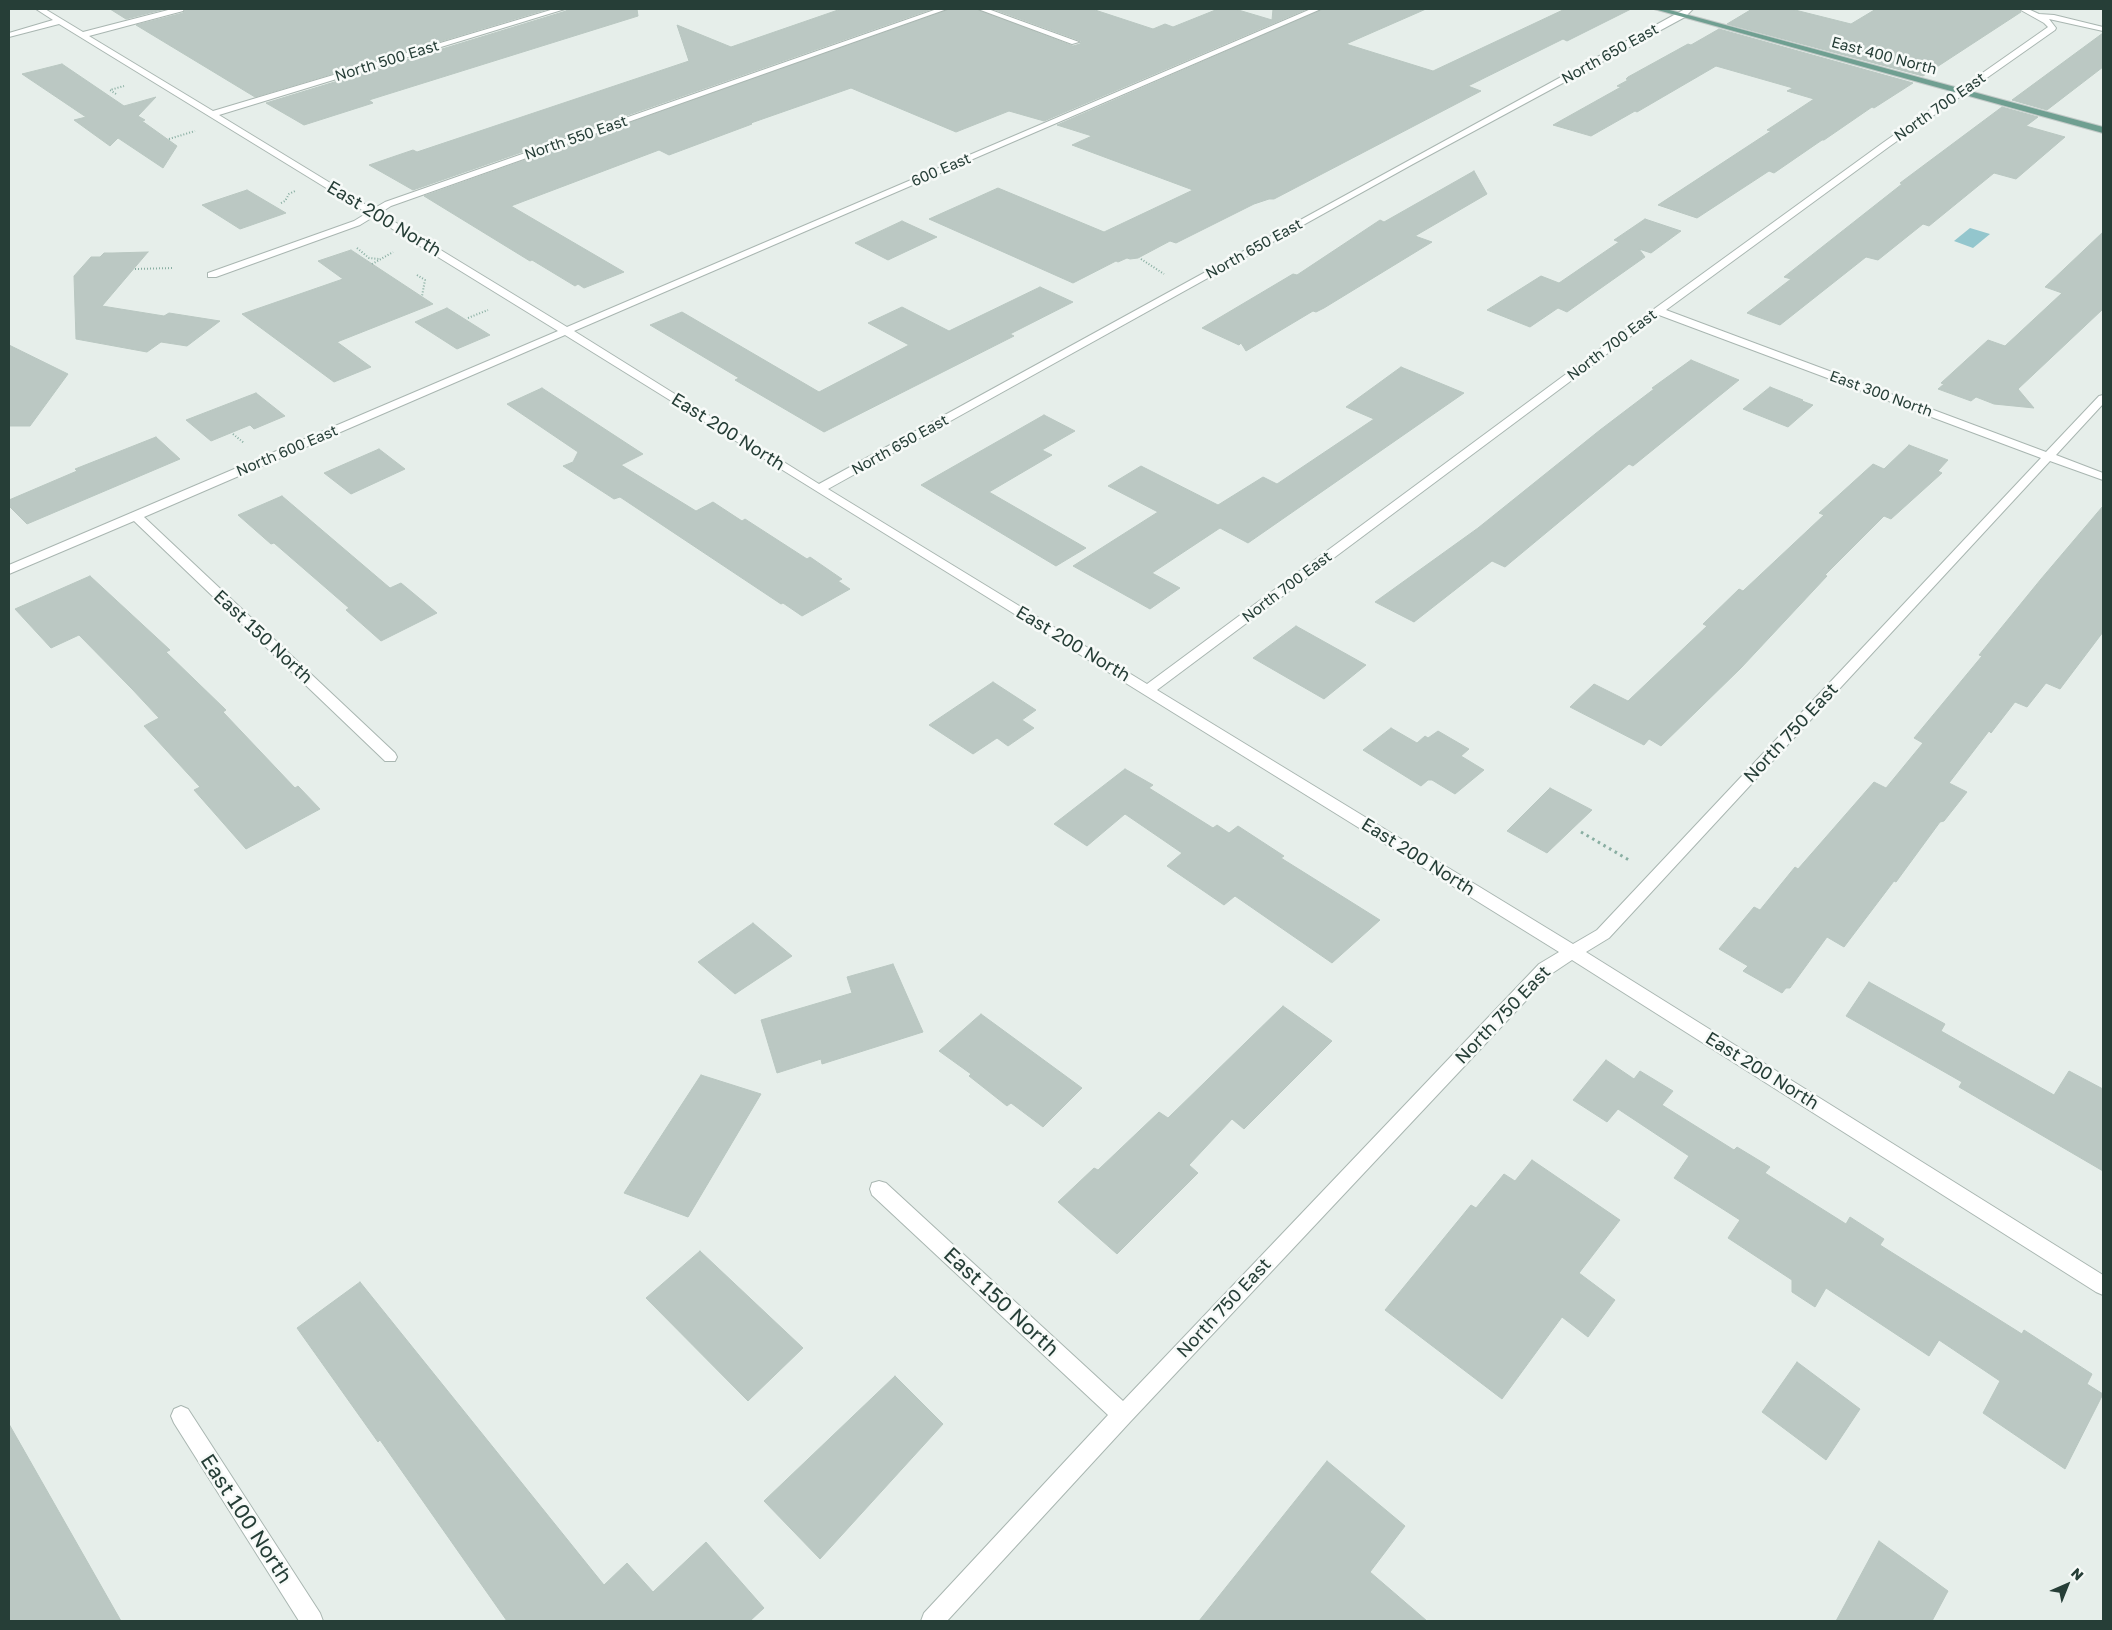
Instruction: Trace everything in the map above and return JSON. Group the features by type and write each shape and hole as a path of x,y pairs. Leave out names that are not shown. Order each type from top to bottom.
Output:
{"main road":[{"name":"East 400 North","path":"1658,9 1686,12 1962,92 2103,130"}],"street":[{"name":"East 200 North","path":"40,9 566,331 819,489 1572,952 2103,1286"},
{"path":"82,35 180,9"},
{"name":"North 500 East","path":"212,114 561,9"},
{"name":"North 550 East","path":"212,275 357,224 388,204 943,9"},
{"path":"982,9 1075,42"},
{"name":"600 East","path":"566,331 1316,9"},
{"name":"North 700 East","path":"1148,690 1658,311 2052,28 2047,21 2023,9"},
{"name":"North 650 East","path":"819,489 1410,162 1686,12"},
{"path":"2036,16 2054,17 2103,29"},
{"path":"9,35 60,21"},
{"name":"East 300 North","path":"1658,311 2103,477"},
{"name":"North 600 East","path":"9,570 566,331"},
{"name":"North 750 East","path":"932,1621 1123,1415 1545,969 1603,934 2103,398"},
{"name":"East 150 North","path":"136,516 390,757"},
{"name":"East 150 North","path":"879,1189 1123,1415"},
{"name":"East 100 North","path":"181,1416 312,1621"}],"path":[{"path":"116,94 110,90 126,86"},
{"path":"169,139 197,130"},
{"path":"281,204 286,201 289,194 298,190"},
{"path":"353,247 360,248 363,254 370,258 379,259"},
{"path":"372,264 401,249"},
{"path":"1141,260 1164,274"},
{"path":"135,269 173,268"},
{"path":"417,275 425,280 422,296"},
{"path":"468,318 495,307"},
{"path":"1581,832 1629,860"}],"water":[{"path":"1970,228 1990,234 1973,248 1954,241"}],"building":[{"path":"110,9 165,9 126,19"},
{"path":"186,9 548,9 255,97 136,25 183,13"},
{"path":"567,9 637,9 638,16 369,100 373,103 304,125 266,103 566,11"},
{"path":"841,9 932,9 413,190 369,165 413,150 417,152 689,61 677,25 731,47"},
{"path":"949,9 976,9 1073,46 1080,44 1081,41 993,9 1092,9 1153,29 1165,24 1173,27 1218,9 1235,9 1272,20 1273,9 1307,9 1044,121 1009,111 956,132 851,88 751,123 669,155 659,150 511,206 624,272 584,288 578,284 575,286 532,260 530,261 424,196"},
{"path":"1323,9 1426,9 1346,44 1433,71 1565,9 1631,9 1567,41 1563,39 1468,86 1481,91 1274,199 1254,204 1176,243 1170,241 1138,258 1116,261 1073,283 929,219 998,188 1104,232 1193,190 1072,145 1092,136 1057,125"},
{"path":"1752,9 1791,9 1851,24 1876,9 2017,9 2021,12 1923,76 1727,24"},
{"path":"1719,29 1913,83 1874,108 1872,107 1774,173 1769,171 1697,218 1658,205 1771,131 1767,130 1814,99 1787,91 1793,88 1716,66 1637,112 1635,111 1591,136 1553,125 1621,87 1617,86 1628,80 1626,79 1628,77"},
{"path":"2103,33 2103,67 2047,110 2012,100"},
{"path":"62,64 124,106 156,97 138,116 145,120 142,121 177,146 163,168 118,138 110,146 74,120 86,117 22,74"},
{"path":"2002,107 2038,117 2026,126 2065,137 2016,179 1994,173 1929,226 1923,224 1878,260 1866,257 1780,325 1747,313 1791,279 1784,277 1902,184 1900,183"},
{"path":"1474,171 1487,194 1415,236 1432,242 1324,308 1316,312 1313,311 1246,351 1241,343 1239,345 1202,328 1293,274 1297,275 1380,220 1384,222"},
{"path":"247,190 286,213 240,229 202,205"},
{"path":"1645,219 1681,231 1651,253 1639,249 1645,257 1567,312 1558,308 1530,327 1487,310 1541,276 1559,283 1619,242 1614,240"},
{"path":"902,221 937,237 888,260 855,243"},
{"path":"2103,232 2103,309 2018,389 2034,408 1994,404 1976,397 1971,401 1938,389 1944,384 1941,383 1988,340 2005,346 2062,293 2045,287"},
{"path":"351,250 433,304 337,342 371,367 334,382 242,314 343,279 318,261"},
{"path":"148,252 102,306 164,316 169,313 220,321 187,346 161,342 147,352 76,339 74,276 91,257 100,257 104,253"},
{"path":"1040,287 1073,302 1010,334 1014,336 824,432 735,380 739,378 650,325 682,312 819,392 909,345 868,323 902,307 949,331"},
{"path":"447,308 490,335 457,349 415,322"},
{"path":"9,345 68,374 30,426 9,426"},
{"path":"1691,360 1739,380 1633,466 1629,464 1505,567 1492,561 1414,622 1375,602 1478,528 1654,389 1652,388"},
{"path":"1401,367 1464,393 1248,543 1220,528 1152,573 1180,588 1150,609 1073,566 1158,512 1108,486 1141,466 1218,505 1263,477 1277,484 1374,419 1346,407"},
{"path":"1770,387 1813,405 1788,427 1743,409"},
{"path":"542,388 643,454 621,465 696,511 713,502 742,521 745,519 807,559 810,557 842,579 838,581 850,589 802,616 620,497 614,499 563,466 573,462 578,452 507,404"},
{"path":"256,393 285,416 254,429 250,425 211,441 186,420"},
{"path":"1044,415 1075,431 1042,450 1052,455 989,492 1086,548 1056,566 921,485"},
{"path":"156,437 180,459 27,524 9,506 9,500 77,471 75,469"},
{"path":"1909,445 1948,460 1938,471 1942,473 1891,519 1884,516 1825,575 1827,576 1741,668 1661,746 1649,739 1644,745 1570,707 1594,684 1628,701 1707,626 1703,624 1739,589 1743,591 1824,515 1819,513 1873,464 1884,469"},
{"path":"379,449 405,469 351,494 324,473"},
{"path":"282,496 390,588 401,583 437,613 381,641 346,610 349,608 274,543 271,544 238,515"},
{"path":"2103,506 2103,632 2060,689 2046,683 2027,707 2015,702 1991,733 1989,731 1949,783 1967,792 1944,821 1940,822 1896,882 1894,881 1844,947 1827,937 1790,988 1786,988 1782,993 1743,971 1748,966 1719,949 1754,907 1760,910 1795,867 1798,869 1874,782 1886,788 1923,743 1914,738 1982,656 1979,655"},
{"path":"90,576 170,650 166,652 226,710 223,712 295,788 298,786 320,809 246,849 194,790 200,787 144,726 159,718 132,689 79,635 51,648 15,609"},
{"path":"1296,626 1366,665 1324,699 1253,658"},
{"path":"993,682 1036,710 1022,720 1034,728 1008,746 997,738 973,754 929,725"},
{"path":"1391,728 1417,743 1425,736 1428,738 1438,731 1469,749 1461,756 1484,770 1455,794 1432,780 1428,780 1421,786 1363,750"},
{"path":"1125,769 1153,785 1149,788 1213,828 1217,825 1229,833 1238,826 1284,856 1281,858 1380,920 1332,963 1235,896 1224,905 1167,866 1182,853 1125,814 1087,846 1054,824"},
{"path":"1550,788 1592,810 1547,853 1507,831"},
{"path":"753,923 792,956 735,994 698,962"},
{"path":"893,964 923,1032 822,1064 821,1059 777,1073 761,1020 852,993 847,977"},
{"path":"1869,982 1945,1024 1941,1031 2054,1095 2069,1071 2103,1089 2103,1171 1959,1087 1962,1082 1846,1016"},
{"path":"1283,1006 1332,1041 1244,1129 1232,1119 1189,1165 1198,1173 1117,1254 1058,1202 1094,1168 1098,1170 1159,1112 1168,1118"},
{"path":"981,1014 1082,1088 1043,1127 1011,1103 1007,1106 969,1076 971,1074 939,1051"},
{"path":"1606,1060 1634,1079 1640,1071 1673,1091 1662,1105 1734,1150 1737,1147 1770,1167 1765,1173 1846,1224 1850,1217 1884,1239 1880,1245 2022,1334 2024,1330 2092,1374 2087,1384 2103,1394 2065,1469 1983,1413 2000,1381 1939,1340 1929,1356 1826,1288 1815,1307 1792,1292 1792,1280 1728,1238 1740,1220 1674,1178 1689,1156 1618,1109 1607,1122 1573,1100"},
{"path":"701,1075 761,1094 688,1217 624,1193"},
{"path":"1532,1160 1620,1220 1579,1273 1615,1300 1588,1337 1562,1317 1502,1399 1385,1310 1471,1205 1476,1208 1504,1174 1515,1181"},
{"path":"700,1251 803,1348 748,1401 646,1298"},
{"path":"360,1282 604,1585 627,1563 653,1592 706,1542 764,1608 750,1621 507,1621 380,1440 378,1442 297,1328"},
{"path":"1797,1362 1860,1409 1826,1460 1762,1412"},
{"path":"895,1376 943,1424 820,1559 764,1501"},
{"path":"9,1424 121,1621 9,1621"},
{"path":"1327,1461 1405,1526 1370,1572 1427,1621 1199,1621"},
{"path":"1879,1541 1948,1591 1932,1621 1836,1621"}]}
